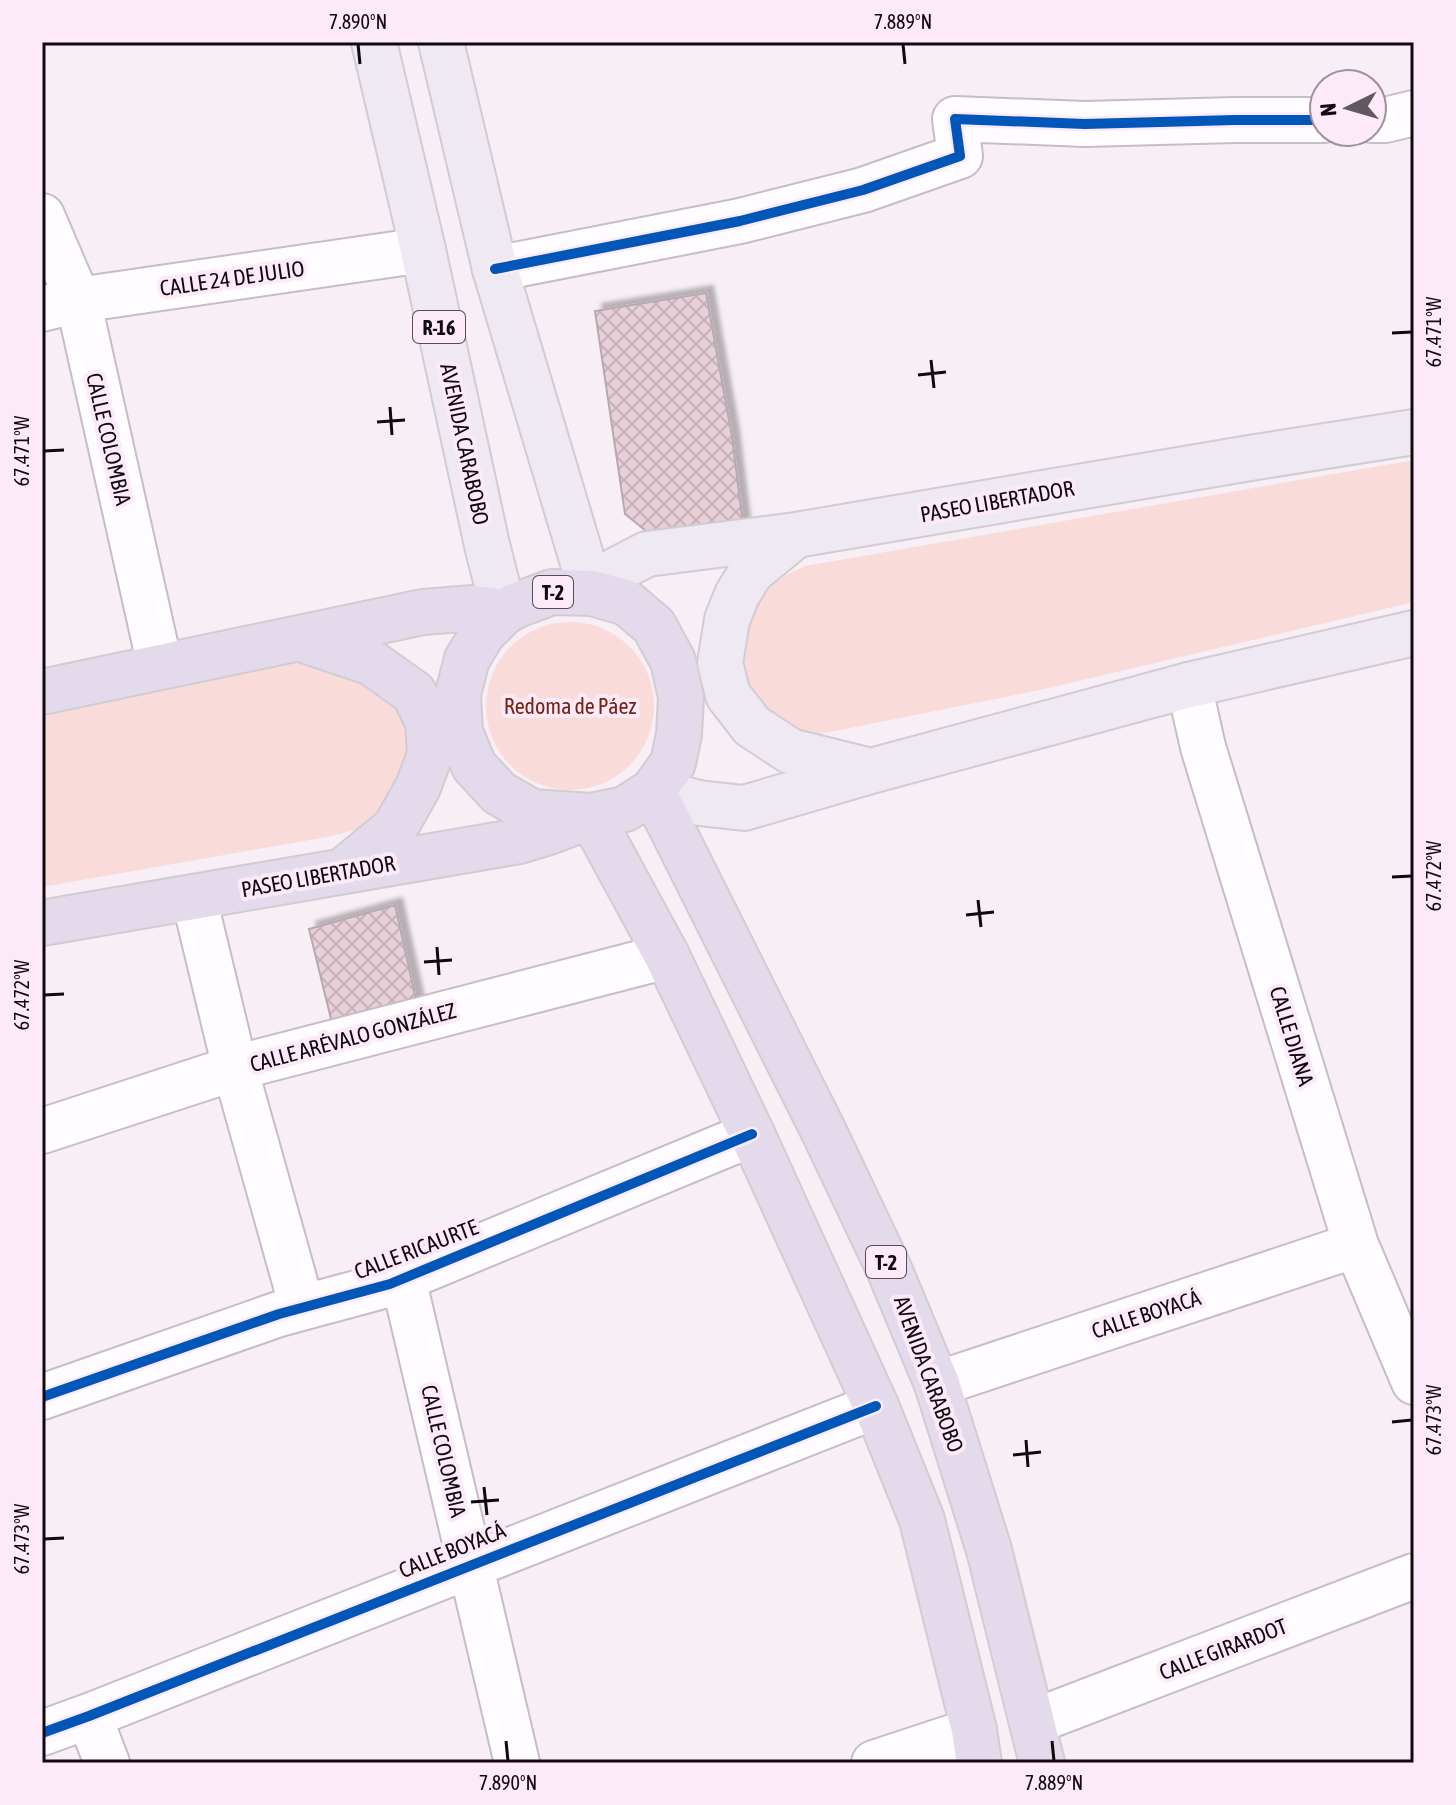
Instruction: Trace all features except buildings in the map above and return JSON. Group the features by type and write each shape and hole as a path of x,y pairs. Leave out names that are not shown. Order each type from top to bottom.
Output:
{"highway":[{"name":"T-2","path":"552,592 592,593 627,603 654,626 673,661 681,697 679,734 673,763 653,791 625,809 591,816 532,812 499,793 474,766 460,732 458,694 467,659 483,633 504,612 517,605 552,592"},
{"name":"T-2","path":"42,692 423,612 473,608 504,612"},
{"path":"298,638 372,663 414,693 428,722 430,755 418,787 395,828 343,870"},
{"name":"AVENIDA CARABOBO","path":"653,791 831,1145 889,1269 937,1384 989,1550 1037,1742"},
{"path":"591,816 667,956 876,1406 922,1520 976,1747"},
{"name":"PASEO LIBERTADOR","path":"42,923 519,841 591,816"}],"main road":[{"name":"AVENIDA CARABOBO","path":"374,42 504,612"},
{"path":"441,42 495,269 592,593"},
{"name":"PASEO LIBERTADOR","path":"592,593 618,569 647,554 796,535 1414,432"},
{"path":"796,535 751,572 737,595 727,620 720,663 728,695 752,726 790,751 871,771"},
{"path":"653,791 699,803 744,808 1189,685 1414,633"}],"street":[{"path":"1388,119 1414,113"},
{"path":"495,269 740,221 863,190 960,156 955,119 1085,124 1308,120"},
{"name":"CALLE COLOMBIA","path":"42,216 60,304 160,666"},
{"name":"CALLE 24 DE JULIO","path":"60,304 423,250"},
{"name":"CALLE DIANA","path":"1189,685 1203,747 1356,1245 1414,1382"},
{"path":"194,898 235,1068 302,1307"},
{"name":"CALLE ARÉVALO GONZÁLEZ","path":"42,1131 235,1068 667,956"},
{"name":"CALLE RICAURTE","path":"42,1397 279,1314 390,1284 752,1134"},
{"name":"CALLE BOYACÁ","path":"937,1384 1356,1245"},
{"name":"CALLE COLOMBIA","path":"403,1278 517,1763"},
{"name":"CALLE BOYACÁ","path":"42,1733 876,1406"},
{"name":"CALLE GIRARDOT","path":"1037,1742 1414,1576"},
{"path":"89,1716 107,1763"},
{"path":"874,1763 976,1747"}],"green space":[{"path":"1414,460 1414,602 1040,690 800,738 746,693 738,656 744,619 772,582 805,566"},
{"name":"Redoma de Páez","path":"570,622 602,628 629,647 648,674 654,706 648,738 629,765 602,784 570,790 538,784 511,765 492,738 486,706 492,674 511,647 538,628"},
{"path":"319,656 386,686 406,730 405,783 379,824 327,837 42,887 42,717"}],"cycle path":[{"path":"495,269 740,221 863,190 960,156 955,119 1085,124 1308,120"},
{"path":"42,1397 279,1314 390,1284 752,1134"},
{"path":"42,1733 876,1406"}]}
